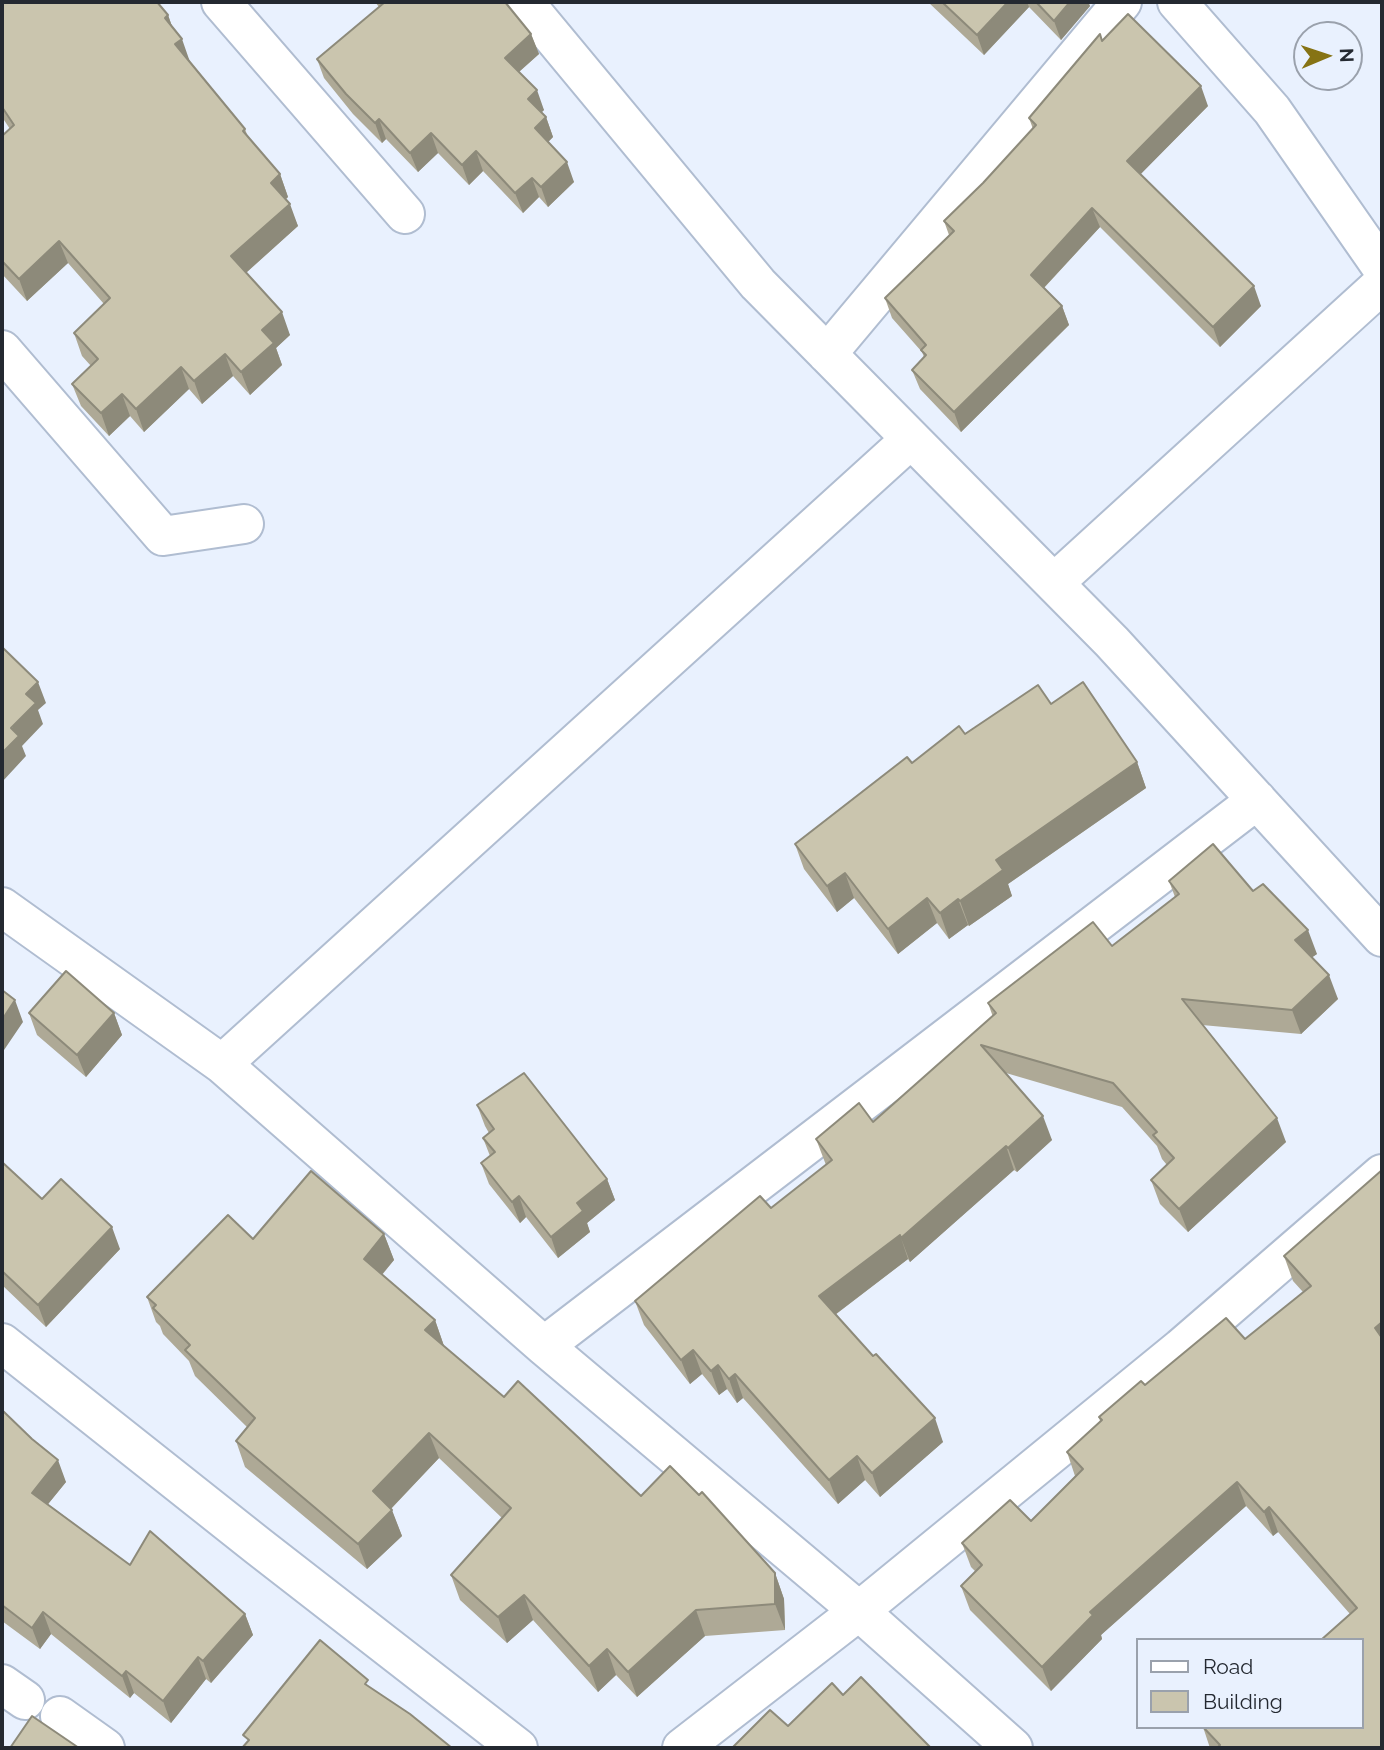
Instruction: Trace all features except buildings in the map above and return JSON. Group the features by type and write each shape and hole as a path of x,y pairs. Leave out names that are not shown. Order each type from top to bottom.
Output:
{"street":[{"path":"221,2 405,214"},
{"path":"524,2 758,285 1112,642 1382,937"},
{"path":"827,354 1122,2"},
{"path":"1177,2 1272,110 1378,251"},
{"path":"1054,583 1382,284"},
{"path":"2,350 163,536 244,524"},
{"path":"222,1064 911,439"},
{"path":"544,1346 1257,800"},
{"path":"2,907 222,1064 544,1346 859,1611 1013,1748"},
{"path":"682,1748 859,1611 1181,1348 1382,1174"},
{"path":"2,1343 518,1748"},
{"path":"60,1716 106,1748"}]}
